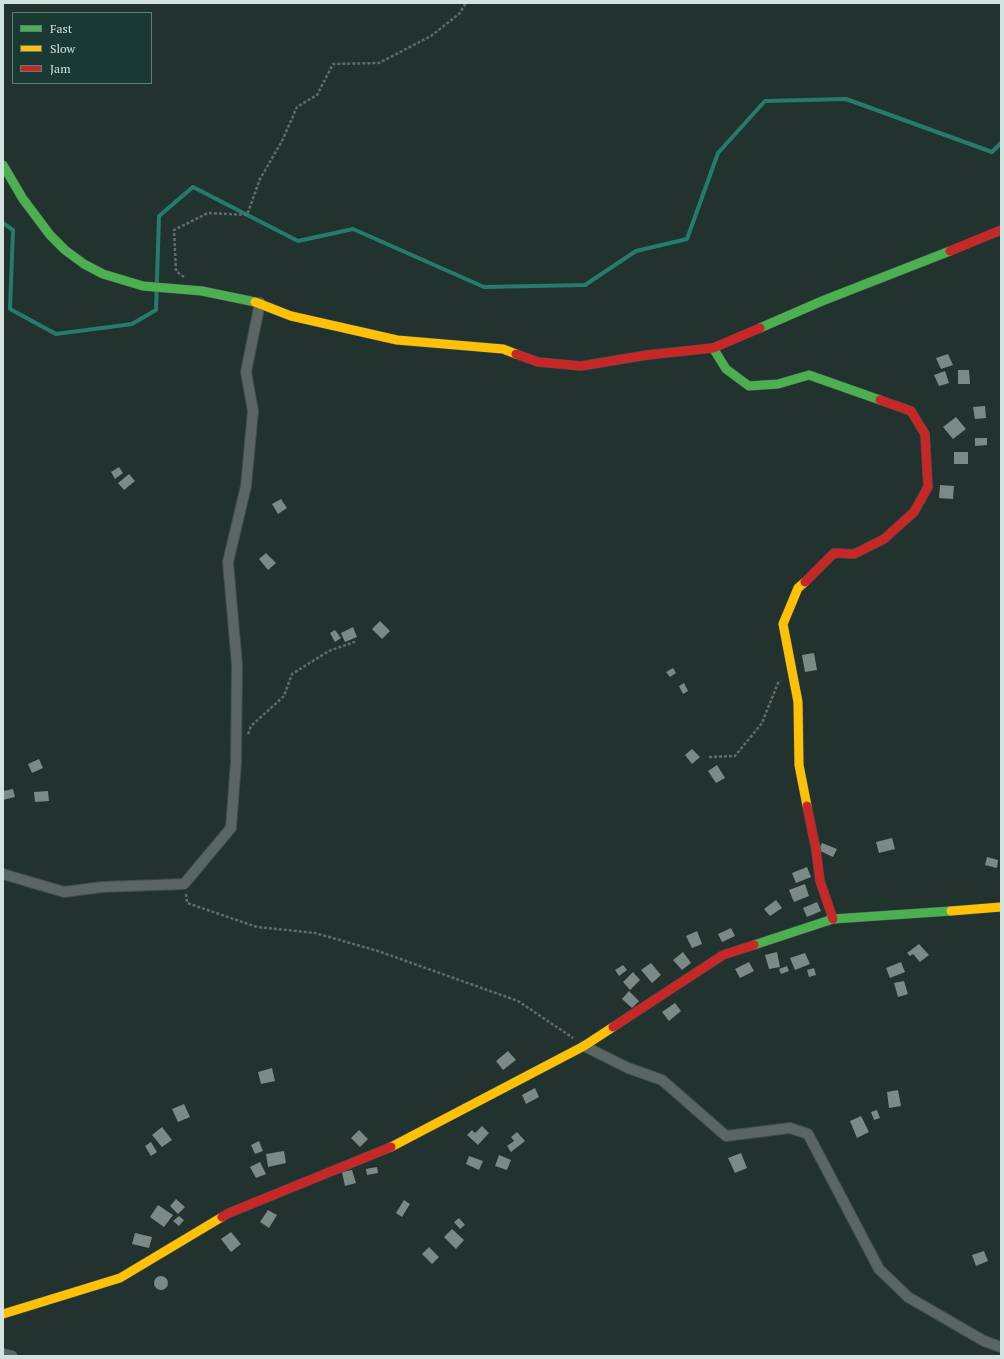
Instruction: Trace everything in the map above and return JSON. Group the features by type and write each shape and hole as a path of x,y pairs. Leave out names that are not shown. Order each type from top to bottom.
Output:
{"street":[{"path":"3,165 23,199 50,235 65,250 84,264 104,274 143,286 202,291 260,303 291,316 397,340 503,349 538,362 581,366 647,355 713,348 822,301 954,250 1001,230"},
{"path":"3,874 64,892 102,887 184,884 231,828 236,762 237,666 228,562 246,486 253,411 246,372 260,303"},
{"path":"713,348 726,369 749,386 778,384 809,375 911,412 926,434 928,487 914,512 884,539 854,554 834,553 798,588 783,624 798,702 799,765 816,850 820,881 833,919"},
{"path":"3,1314 120,1278 229,1213 388,1148 584,1046 723,955 833,919 1001,907"},
{"path":"584,1046 628,1068 662,1080 726,1136 790,1128 808,1134 879,1269 908,1296 984,1340 1001,1347"},
{"path":"3,1354 12,1356"}],"path":[{"path":"186,279 176,271 174,230 208,214 247,214 260,179 282,141 297,107 317,95 333,64 379,63 431,36 459,14 466,3"},
{"path":"245,740 251,726 284,696 292,674 329,651 357,641"},
{"path":"709,757 735,756 762,723 778,683 793,674"},
{"path":"184,884 187,903 257,927 315,933 378,951 518,1001 584,1046"}],"building":[{"path":"948,354 953,365 941,369 936,358"},
{"path":"958,370 969,370 970,384 958,384"},
{"path":"945,371 949,383 939,386 934,375"},
{"path":"985,406 986,418 975,419 973,407"},
{"path":"956,417 966,429 953,439 943,427"},
{"path":"975,438 987,438 987,445 975,446"},
{"path":"954,452 968,452 968,464 954,464"},
{"path":"119,467 123,473 115,479 111,472"},
{"path":"129,474 135,481 124,490 118,483"},
{"path":"940,485 954,486 953,499 939,498"},
{"path":"281,499 287,508 278,514 272,504"},
{"path":"266,553 276,563 268,570 259,559"},
{"path":"380,621 390,631 382,639 372,629"},
{"path":"353,627 357,637 345,642 341,633"},
{"path":"335,630 341,638 335,642 330,633"},
{"path":"814,653 817,670 805,672 802,655"},
{"path":"673,668 676,673 670,677 666,672"},
{"path":"684,683 688,691 683,694 679,686"},
{"path":"692,749 700,757 692,764 685,755"},
{"path":"39,759 43,768 32,773 28,764"},
{"path":"717,765 725,778 716,783 708,771"},
{"path":"13,789 15,797 3,800 3,791"},
{"path":"48,791 49,801 35,802 34,792"},
{"path":"892,838 895,849 879,853 876,842"},
{"path":"822,843 837,849 833,857 818,850"},
{"path":"987,857 998,860 997,868 985,865"},
{"path":"807,867 811,877 796,883 792,873"},
{"path":"805,884 809,896 794,902 789,890"},
{"path":"776,900 782,908 770,916 764,909"},
{"path":"817,902 821,911 807,917 803,908"},
{"path":"731,928 735,936 722,942 718,934"},
{"path":"697,931 702,944 692,948 686,936"},
{"path":"919,944 929,955 920,962 913,954 910,956 907,953"},
{"path":"683,952 691,963 682,970 673,960"},
{"path":"777,952 780,967 769,969 765,955"},
{"path":"805,953 810,964 795,970 790,958"},
{"path":"749,962 754,971 740,978 735,969"},
{"path":"901,962 905,972 890,978 886,968"},
{"path":"651,963 661,975 652,983 641,970"},
{"path":"623,965 627,970 619,976 615,970"},
{"path":"787,966 789,971 781,974 779,969"},
{"path":"814,968 816,975 809,977 807,970"},
{"path":"633,972 640,980 630,990 623,982"},
{"path":"904,981 908,994 898,997 894,983"},
{"path":"629,991 639,1001 632,1008 622,999"},
{"path":"675,1003 681,1011 669,1021 662,1012"},
{"path":"508,1051 516,1060 503,1070 496,1061"},
{"path":"272,1068 275,1081 261,1084 258,1072"},
{"path":"535,1088 539,1097 526,1104 522,1095"},
{"path":"898,1090 901,1106 889,1108 887,1092"},
{"path":"184,1104 190,1117 178,1122 172,1109"},
{"path":"877,1110 880,1118 874,1120 871,1112"},
{"path":"861,1116 869,1132 857,1138 850,1121"},
{"path":"482,1126 489,1133 478,1145 467,1135 472,1130 475,1133"},
{"path":"162,1127 172,1140 162,1147 152,1135"},
{"path":"359,1130 368,1139 360,1147 351,1138"},
{"path":"517,1132 525,1141 511,1152 507,1146 514,1141 511,1137"},
{"path":"259,1141 263,1151 255,1154 251,1145"},
{"path":"151,1142 157,1152 151,1156 145,1146"},
{"path":"284,1151 286,1163 268,1167 266,1154"},
{"path":"741,1153 747,1168 735,1173 728,1158"},
{"path":"499,1155 511,1160 507,1170 495,1166"},
{"path":"469,1156 483,1161 479,1170 466,1164"},
{"path":"260,1162 266,1174 256,1178 250,1167"},
{"path":"377,1167 378,1173 367,1175 366,1169"},
{"path":"352,1170 356,1183 345,1186 342,1172"},
{"path":"176,1199 185,1207 178,1214 170,1206"},
{"path":"404,1200 410,1204 402,1217 396,1213"},
{"path":"158,1205 173,1215 164,1227 150,1217"},
{"path":"268,1210 277,1215 269,1228 260,1222"},
{"path":"179,1216 184,1220 179,1226 173,1221"},
{"path":"459,1218 465,1225 460,1229 454,1222"},
{"path":"452,1229 464,1240 456,1249 444,1237"},
{"path":"231,1232 241,1244 231,1252 221,1239"},
{"path":"135,1233 152,1237 149,1248 132,1244"},
{"path":"429,1247 439,1257 432,1264 422,1254"},
{"path":"984,1251 988,1261 976,1266 972,1255"},
{"path":"161,1276 166,1278 168,1283 166,1288 161,1290 156,1288 154,1283 156,1278"}],"waterway":[{"path":"3,223 13,230 10,309 56,334 132,324 156,310 159,216 193,187 298,241 353,229 484,287 585,285 636,251 687,239 718,153 765,101 846,99 992,152 1001,143"}],"traffic: fast":[{"path":"3,165 23,199 50,235 65,250 84,264 103,274 143,286 202,291 255,302"},
{"path":"760,328 822,301 950,251"},
{"path":"713,348 726,369 749,386 778,384 809,375 880,400"},
{"path":"754,945 833,919 951,911"}],"traffic: slow":[{"path":"255,302 291,316 397,340 503,349 516,354"},
{"path":"805,582 798,588 783,624 798,702 799,765 807,806"},
{"path":"951,911 1001,907"},
{"path":"391,1147 584,1046 613,1027"},
{"path":"3,1314 120,1278 222,1217"}],"traffic: jam":[{"path":"950,251 1001,230"},
{"path":"516,354 538,362 581,366 647,355 713,348 760,328"},
{"path":"805,582 834,553 854,554 884,539 914,512 928,487 925,434 911,411 880,400"},
{"path":"807,806 816,850 820,881 833,919"},
{"path":"613,1027 723,955 754,945"},
{"path":"222,1217 391,1147"}]}
